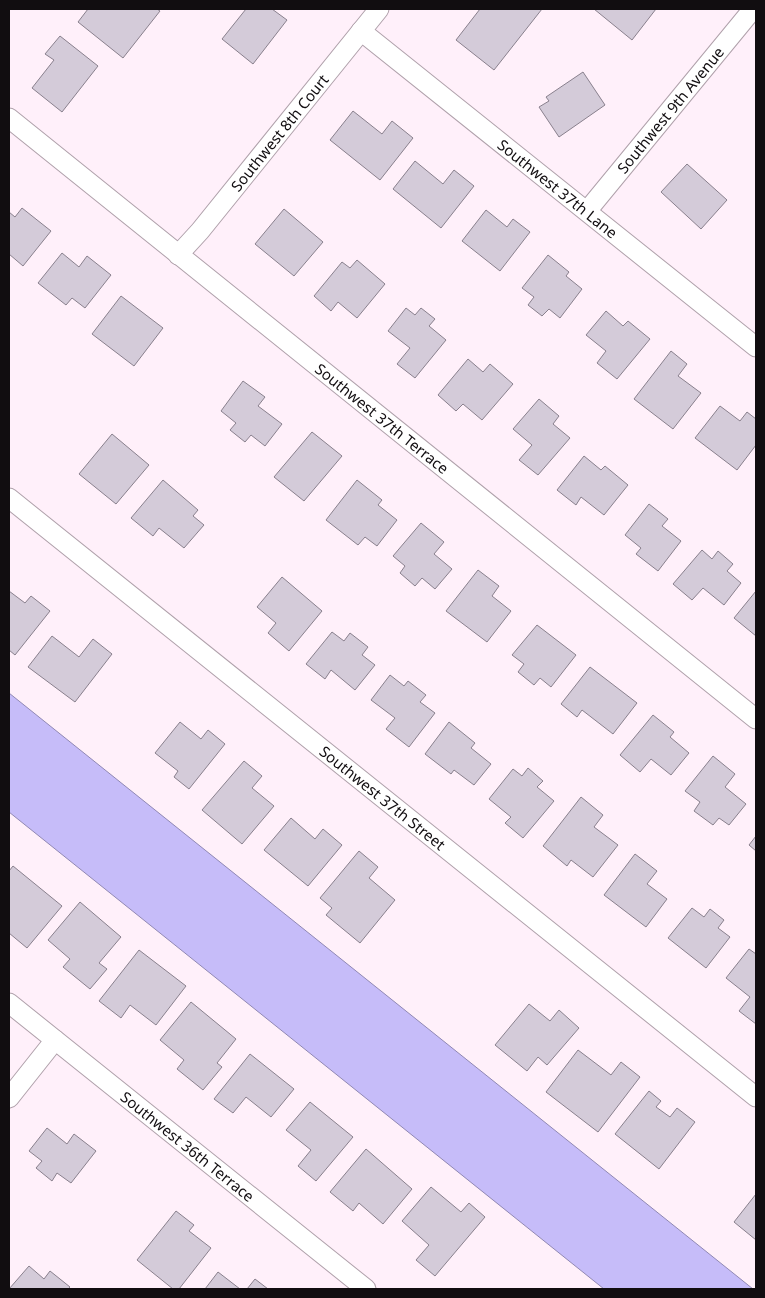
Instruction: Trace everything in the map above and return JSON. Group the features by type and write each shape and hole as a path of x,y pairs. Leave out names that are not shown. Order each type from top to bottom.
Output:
{"street":[{"name":"Southwest 8th Court","path":"178,255 200,231 379,9"},
{"name":"Southwest 9th Avenue","path":"587,212 753,9"},
{"name":"Southwest 37th Lane","path":"361,31 756,347"},
{"name":"Southwest 37th Terrace","path":"9,118 756,719"},
{"name":"Southwest 37th Street","path":"9,498 756,1098"},
{"name":"Southwest 36th Terrace","path":"9,1003 366,1289"},
{"path":"9,1098 55,1040"}],"shaded area":[{"path":"9,693 753,1289 604,1289 9,812"}],"building":[{"path":"88,9 157,9 160,11 123,58 78,22"},
{"path":"246,9 272,9 287,20 253,64 222,39"},
{"path":"480,9 542,9 494,70 456,40"},
{"path":"594,9 656,9 632,40"},
{"path":"60,36 98,66 62,112 32,88 54,60 45,54"},
{"path":"583,72 605,105 559,137 539,107 549,101 546,97"},
{"path":"353,111 382,134 392,121 413,138 380,180 330,140"},
{"path":"415,161 443,184 454,170 474,186 441,228 393,189"},
{"path":"687,164 727,200 701,229 661,192"},
{"path":"22,208 51,231 23,266 9,254 9,212 15,217"},
{"path":"284,209 323,242 294,276 255,244"},
{"path":"486,210 507,227 513,219 530,232 500,271 462,241"},
{"path":"62,253 79,267 87,256 111,275 85,308 72,298 66,305 38,283"},
{"path":"548,255 569,272 566,276 582,289 560,318 549,309 542,316 528,305 534,297 522,288"},
{"path":"357,260 385,284 357,318 338,302 331,311 314,296 342,262 350,268"},
{"path":"121,296 163,328 134,366 92,334"},
{"path":"406,308 415,315 421,308 435,319 429,326 446,340 415,378 397,364 410,348 388,331"},
{"path":"606,311 623,326 628,321 650,339 617,379 597,363 606,351 586,335"},
{"path":"671,351 687,364 678,376 701,393 673,429 634,399"},
{"path":"468,359 483,372 490,364 513,384 482,420 463,404 456,411 438,395"},
{"path":"243,381 265,397 258,406 282,424 265,446 251,435 245,442 230,430 236,423 221,411"},
{"path":"539,399 559,416 553,424 570,438 538,475 519,460 532,445 513,429"},
{"path":"720,406 740,421 747,412 756,419 756,445 737,470 695,438"},
{"path":"312,432 342,456 304,501 274,477"},
{"path":"112,434 149,465 116,504 79,474"},
{"path":"584,456 601,470 605,466 628,485 604,515 581,497 576,505 557,490"},
{"path":"163,480 198,510 193,516 204,525 184,548 159,528 153,536 131,518"},
{"path":"357,480 382,500 378,505 397,520 377,546 365,537 358,545 326,520"},
{"path":"649,504 668,519 662,526 681,541 658,571 636,554 641,548 625,535"},
{"path":"421,523 444,542 434,554 452,569 435,589 422,578 415,586 400,573 405,566 393,556"},
{"path":"702,550 712,559 718,551 733,564 727,571 741,583 724,605 703,588 692,600 673,584"},
{"path":"478,570 499,586 492,596 511,611 487,642 446,611"},
{"path":"282,577 322,611 289,651 268,633 276,623 257,607"},
{"path":"9,591 25,603 31,596 50,611 15,655 9,650"},
{"path":"756,591 756,636 734,618"},
{"path":"537,625 576,655 551,687 540,678 534,685 518,672 524,664 512,655"},
{"path":"332,632 344,641 350,633 368,647 362,655 375,665 355,690 331,670 325,679 306,664"},
{"path":"52,636 79,657 93,639 112,654 75,702 28,667"},
{"path":"590,667 637,703 613,734 582,710 577,717 561,704"},
{"path":"390,675 404,686 408,681 426,695 420,702 435,713 409,747 386,729 395,718 371,700"},
{"path":"653,715 674,732 670,737 689,753 671,775 651,759 640,772 620,755"},
{"path":"180,722 201,739 208,730 225,744 189,789 174,777 178,771 155,753"},
{"path":"449,722 475,743 471,748 491,764 474,785 454,770 451,774 425,754"},
{"path":"713,756 735,774 725,787 746,804 729,825 719,818 713,825 694,811 700,802 685,791"},
{"path":"244,761 262,776 252,788 274,806 242,844 202,810"},
{"path":"528,768 543,781 537,787 554,801 523,838 505,823 511,817 489,799 513,769 522,776"},
{"path":"581,797 603,815 594,827 618,845 593,877 571,860 567,866 543,846"},
{"path":"291,818 315,839 323,829 342,845 308,886 264,850"},
{"path":"756,836 756,851 749,845"},
{"path":"359,851 378,867 369,878 395,900 360,943 326,915 332,908 320,898"},
{"path":"635,854 657,871 647,884 667,899 646,927 604,895"},
{"path":"13,866 62,906 27,948 9,933 9,871"},
{"path":"80,902 121,937 99,963 107,969 90,989 63,967 70,959 48,940"},
{"path":"692,908 704,917 710,909 724,920 718,928 730,937 706,968 668,938"},
{"path":"749,949 756,954 756,1024 739,1011 750,997 726,978"},
{"path":"139,950 186,986 156,1025 130,1005 121,1018 99,1001"},
{"path":"191,1002 236,1039 217,1063 222,1067 203,1090 177,1069 184,1060 160,1040"},
{"path":"529,1004 550,1021 559,1010 579,1028 547,1065 538,1057 527,1071 495,1045"},
{"path":"578,1050 611,1075 621,1062 640,1077 598,1132 546,1092"},
{"path":"250,1054 294,1089 271,1117 246,1097 233,1113 214,1099"},
{"path":"649,1091 661,1101 656,1107 670,1117 677,1108 695,1122 659,1169 615,1134"},
{"path":"310,1102 353,1137 316,1181 298,1166 311,1150 286,1130"},
{"path":"47,1128 67,1144 74,1134 96,1151 71,1183 57,1173 52,1181 36,1168 42,1161 29,1151"},
{"path":"366,1149 412,1189 383,1224 359,1203 353,1211 330,1192"},
{"path":"431,1187 461,1212 469,1203 485,1217 435,1276 416,1260 429,1245 402,1221"},
{"path":"756,1194 756,1240 734,1222"},
{"path":"176,1211 194,1225 189,1231 211,1248 179,1289 173,1289 137,1260"},
{"path":"29,1266 44,1279 50,1271 70,1287 68,1289 9,1289"},
{"path":"218,1272 240,1289 205,1289"},
{"path":"255,1279 268,1289 247,1289"}]}
